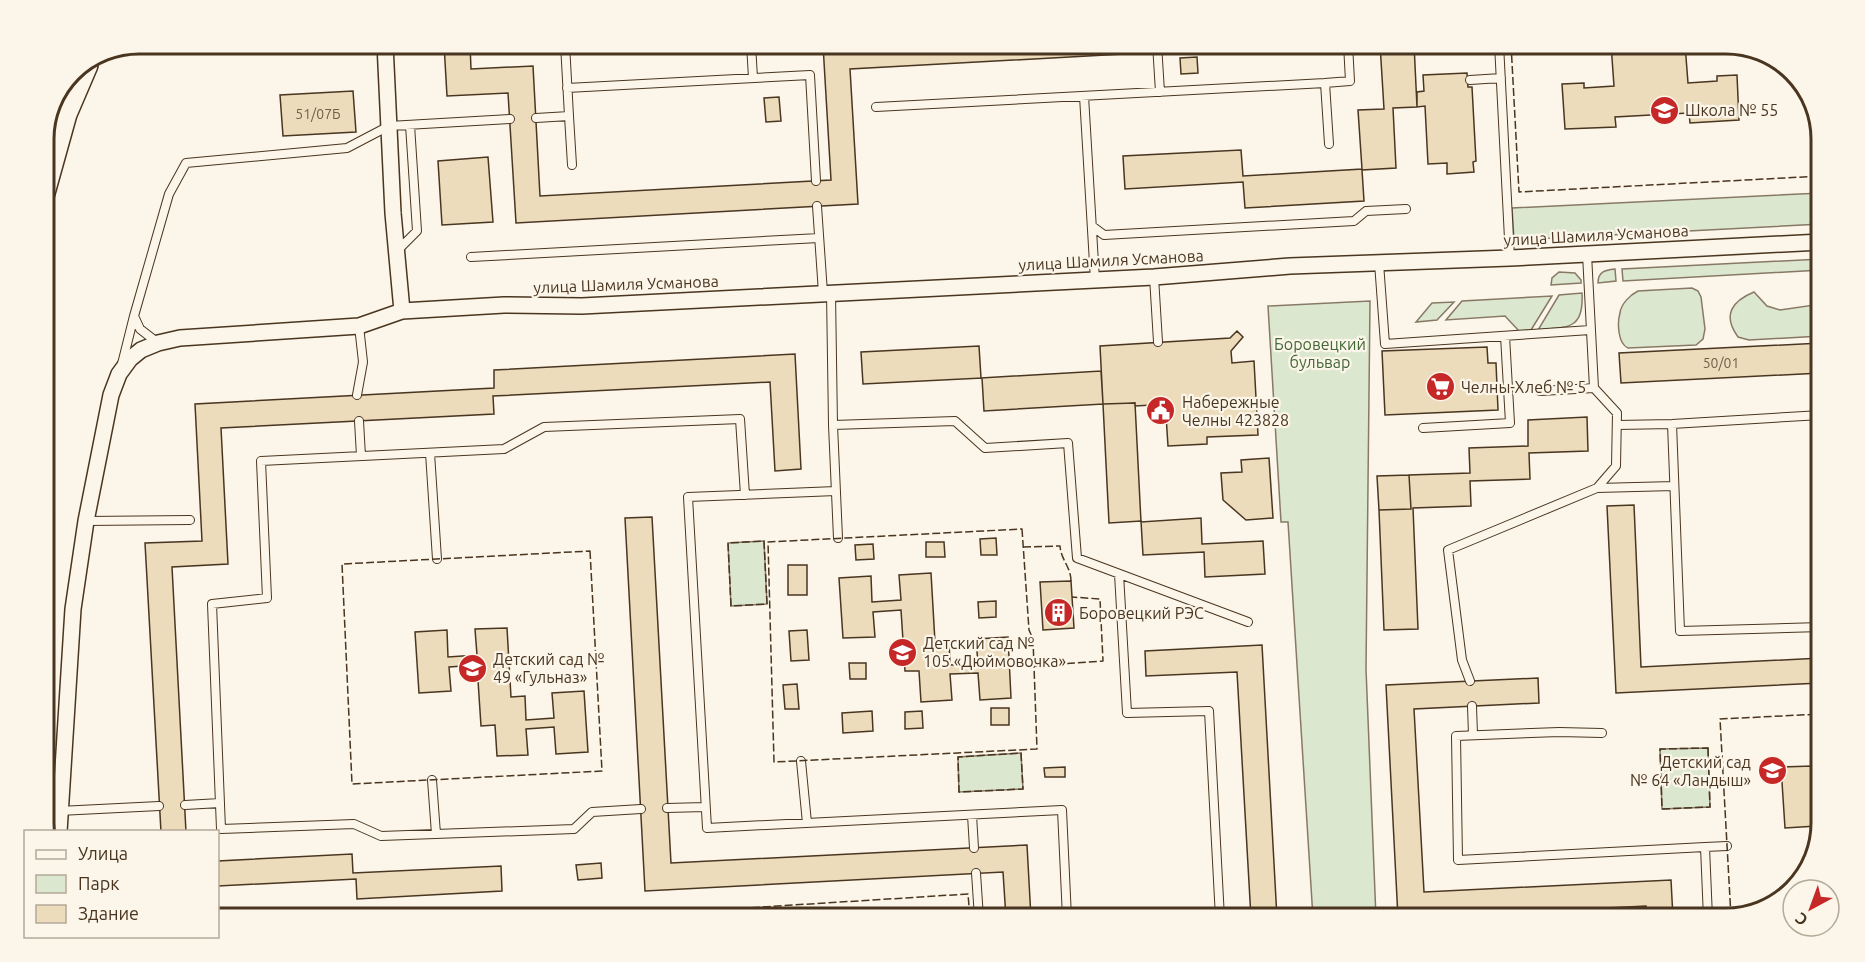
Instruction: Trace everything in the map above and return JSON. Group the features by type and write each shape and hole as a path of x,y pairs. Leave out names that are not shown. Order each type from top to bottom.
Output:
{"main road":[{"path":"54,158 66,114 82,76"}],"street":[{"path":"385,54 402,311"},
{"name":"улица Шамиля Усманова","path":"119,374 130,359 141,350 180,338 360,326 402,311 504,305 563,306 1154,277 1290,266 1510,258 1811,243"},
{"path":"59,830 73,609 86,521 111,395 119,374"}],"lane":[{"path":"565,54 572,165"},
{"path":"752,54 753,78"},
{"path":"1158,54 1160,92"},
{"path":"876,107 1350,81 1349,54"},
{"path":"1500,54 1510,258"},
{"path":"567,88 810,75 816,181"},
{"path":"1470,80 1501,78"},
{"path":"1325,82 1329,144"},
{"path":"1084,96 1095,280"},
{"path":"536,118 569,116"},
{"path":"119,374 169,194 186,163 347,148 389,126 510,119"},
{"path":"397,251 417,231 410,125"},
{"path":"817,206 827,293 838,538"},
{"path":"1092,226 1104,235 1128,234 1354,221 1366,211 1406,209"},
{"path":"471,256 819,238"},
{"path":"1587,254 1594,388 1617,413 1616,466 1597,488"},
{"path":"1379,263 1385,344 1590,330"},
{"path":"1154,277 1158,342"},
{"path":"134,316 140,329 158,343"},
{"path":"357,395 363,362 360,326"},
{"path":"1424,428 1510,423 1504,336"},
{"path":"1540,392 1594,388"},
{"path":"1617,425 1811,416"},
{"path":"641,809 592,812 574,829 381,836 354,824 221,829 212,604 267,598 261,461 504,449 544,427 740,419 745,495"},
{"path":"359,421 361,456"},
{"path":"833,425 955,421 985,448 1068,443 1077,558 1248,622"},
{"path":"1672,424 1680,631 1811,627"},
{"path":"430,453 437,559"},
{"path":"1470,681 1462,660 1448,550 1597,488 1674,486"},
{"path":"836,491 688,498 707,828 1062,810 1067,908"},
{"path":"86,521 190,519"},
{"path":"1119,574 1127,713 1209,711 1219,908"},
{"path":"1472,706 1473,735"},
{"path":"1602,733 1456,736 1458,860 1727,846"},
{"path":"801,761 807,823"},
{"path":"432,780 436,834"},
{"path":"185,805 220,803"},
{"path":"59,812 159,806"},
{"path":"668,808 705,807"},
{"path":"972,815 974,848"},
{"path":"1705,847 1708,908"},
{"path":"976,873 978,908"}],"green space":[{"path":"1811,193 1811,225 1514,240 1512,208"},
{"path":"1811,260 1811,271 1623,281 1622,269"},
{"path":"1615,269 1616,281 1598,283 1601,274"},
{"path":"1559,272 1575,273 1581,283 1551,285 1552,278"},
{"path":"1692,288 1698,291 1701,297 1705,329 1703,339 1696,345 1628,348 1625,346 1620,338 1619,322 1622,306 1629,297 1638,291"},
{"path":"1754,292 1767,306 1780,310 1811,305 1811,337 1749,340 1738,337 1733,329 1730,315 1735,304"},
{"path":"1582,293 1582,305 1577,320 1566,327 1538,330 1559,295"},
{"path":"1552,296 1531,330 1519,331 1505,316 1446,320 1462,301"},
{"name":"Боровецкий бульвар","path":"1370,301 1366,669 1376,908 1312,908 1288,522 1281,522 1268,306"},
{"path":"1454,302 1437,320 1416,322 1432,303"},
{"path":"764,541 767,604 731,606 728,543"},
{"path":"1708,748 1710,807 1662,809 1660,749"},
{"path":"1021,753 1023,789 959,792 958,757"}],"building":[{"path":"445,54 470,54 471,69 533,66 540,196 831,180 824,54 1123,54 850,69 858,204 516,223 508,93 447,96"},
{"path":"1381,54 1414,54 1417,107 1393,108 1396,168 1362,170 1364,201 1245,208 1243,182 1125,189 1123,156 1241,150 1243,176 1362,169 1358,110 1384,109"},
{"path":"1612,54 1686,54 1688,83 1717,81 1717,76 1737,75 1739,120 1690,123 1689,113 1615,117 1616,127 1565,129 1562,84 1584,83 1584,88 1614,86"},
{"path":"1197,57 1198,73 1181,74 1180,58"},
{"path":"1467,73 1468,87 1472,87 1476,161 1473,162 1474,172 1447,174 1447,163 1428,164 1425,106 1417,107 1417,92 1424,91 1423,75"},
{"path":"353,91 356,132 283,136 280,95"},
{"path":"779,97 781,121 766,122 764,98"},
{"path":"488,157 493,222 442,225 438,161"},
{"path":"1237,331 1243,337 1231,351 1232,363 1254,361 1258,435 1207,437 1207,444 1168,446 1166,415 1152,415 1152,405 1103,404 1100,346 1230,338"},
{"path":"1811,343 1811,374 1621,383 1619,353"},
{"path":"979,346 981,378 1101,371 1103,404 984,411 982,378 863,384 861,352"},
{"name":"Челны-Хлеб № 5","path":"1487,347 1488,363 1496,363 1498,410 1385,415 1382,351"},
{"path":"795,354 801,469 775,471 770,382 493,396 494,414 221,428 228,564 172,567 186,830 161,830 145,543 202,541 195,404 494,388 494,370"},
{"path":"1135,403 1141,521 1109,523 1103,404"},
{"path":"1587,417 1588,451 1529,453 1530,479 1470,481 1471,506 1413,508 1418,629 1384,630 1379,510 1411,509 1409,475 1470,473 1469,448 1528,446 1528,420"},
{"path":"1269,458 1273,518 1246,520 1223,500 1221,473 1242,472 1241,460"},
{"path":"1409,475 1411,509 1379,510 1377,476"},
{"path":"1634,505 1641,667 1811,658 1811,683 1616,693 1607,506"},
{"path":"652,517 671,863 1027,845 1030,908 1005,908 1003,872 645,891 625,518"},
{"path":"1201,518 1202,544 1263,541 1265,574 1205,577 1204,552 1143,555 1141,522"},
{"path":"996,538 997,555 981,555 980,539"},
{"path":"926,542 944,542 945,557 926,557"},
{"path":"873,544 874,559 856,560 855,545"},
{"path":"788,565 807,565 807,595 788,595"},
{"path":"931,573 935,642 949,641 950,665 978,664 976,639 1008,637 1011,698 980,700 978,673 950,674 952,700 921,702 919,671 905,671 901,610 873,612 875,637 843,638 839,578 871,576 872,602 901,600 899,575"},
{"name":"Боровецкий РЭС","path":"1071,581 1074,628 1043,630 1040,582"},
{"path":"996,601 996,617 979,618 978,602"},
{"path":"507,628 511,697 525,696 526,720 554,718 552,693 584,691 588,752 556,754 554,727 526,729 528,755 497,756 495,725 481,726 477,665 449,667 451,691 419,693 415,632 447,630 448,657 477,655 475,629"},
{"path":"807,630 809,660 791,661 789,631"},
{"path":"1262,645 1276,908 1250,908 1237,672 1146,676 1145,651"},
{"path":"849,663 866,663 866,679 850,679"},
{"path":"1538,678 1539,703 1414,709 1424,892 1671,880 1672,908 1646,908 1646,906 1397,908 1386,685"},
{"path":"797,684 799,709 785,709 783,685"},
{"path":"991,708 1009,708 1009,725 991,725"},
{"path":"872,711 873,731 843,733 842,713"},
{"path":"922,711 923,728 905,729 905,712"},
{"path":"1811,766 1811,826 1785,828 1781,767"},
{"path":"1065,767 1065,777 1045,777 1044,768"},
{"path":"352,854 353,873 501,866 502,891 357,899 356,879 219,886 219,861"},
{"path":"601,863 602,878 578,880 576,865"}],"fence":[{"path":"1512,54 1519,192 1811,177"},
{"path":"1022,529 1029,630 1033,639 1037,749 774,762 768,542 1022,529"},
{"path":"764,541 767,604 731,606 728,543 764,541"},
{"path":"1023,547 1060,546 1071,581"},
{"path":"590,551 602,771 352,784 342,564 590,551"},
{"path":"1034,666 1103,661 1100,599 1072,597"},
{"path":"1730,908 1720,719 1811,714"},
{"path":"1708,748 1710,807 1662,809 1660,749 1708,748"},
{"path":"1021,753 1023,789 959,792 958,757 1021,753"},
{"path":"746,908 968,894 969,908"}],"place":[{"name":"Школа № 55","path":"1664,110"},
{"name":"Челны-Хлеб № 5","path":"1440,387"},
{"name":"Набережные Челны 423828","path":"1161,411"},
{"name":"Боровецкий РЭС","path":"1058,613"},
{"name":"Детский сад № 105 «Дюймовочка»","path":"902,652"},
{"name":"Детский сад № 49 «Гульназ»","path":"472,668"},
{"name":"Детский сад № 64 «Ландыш»","path":"1772,771"}]}
